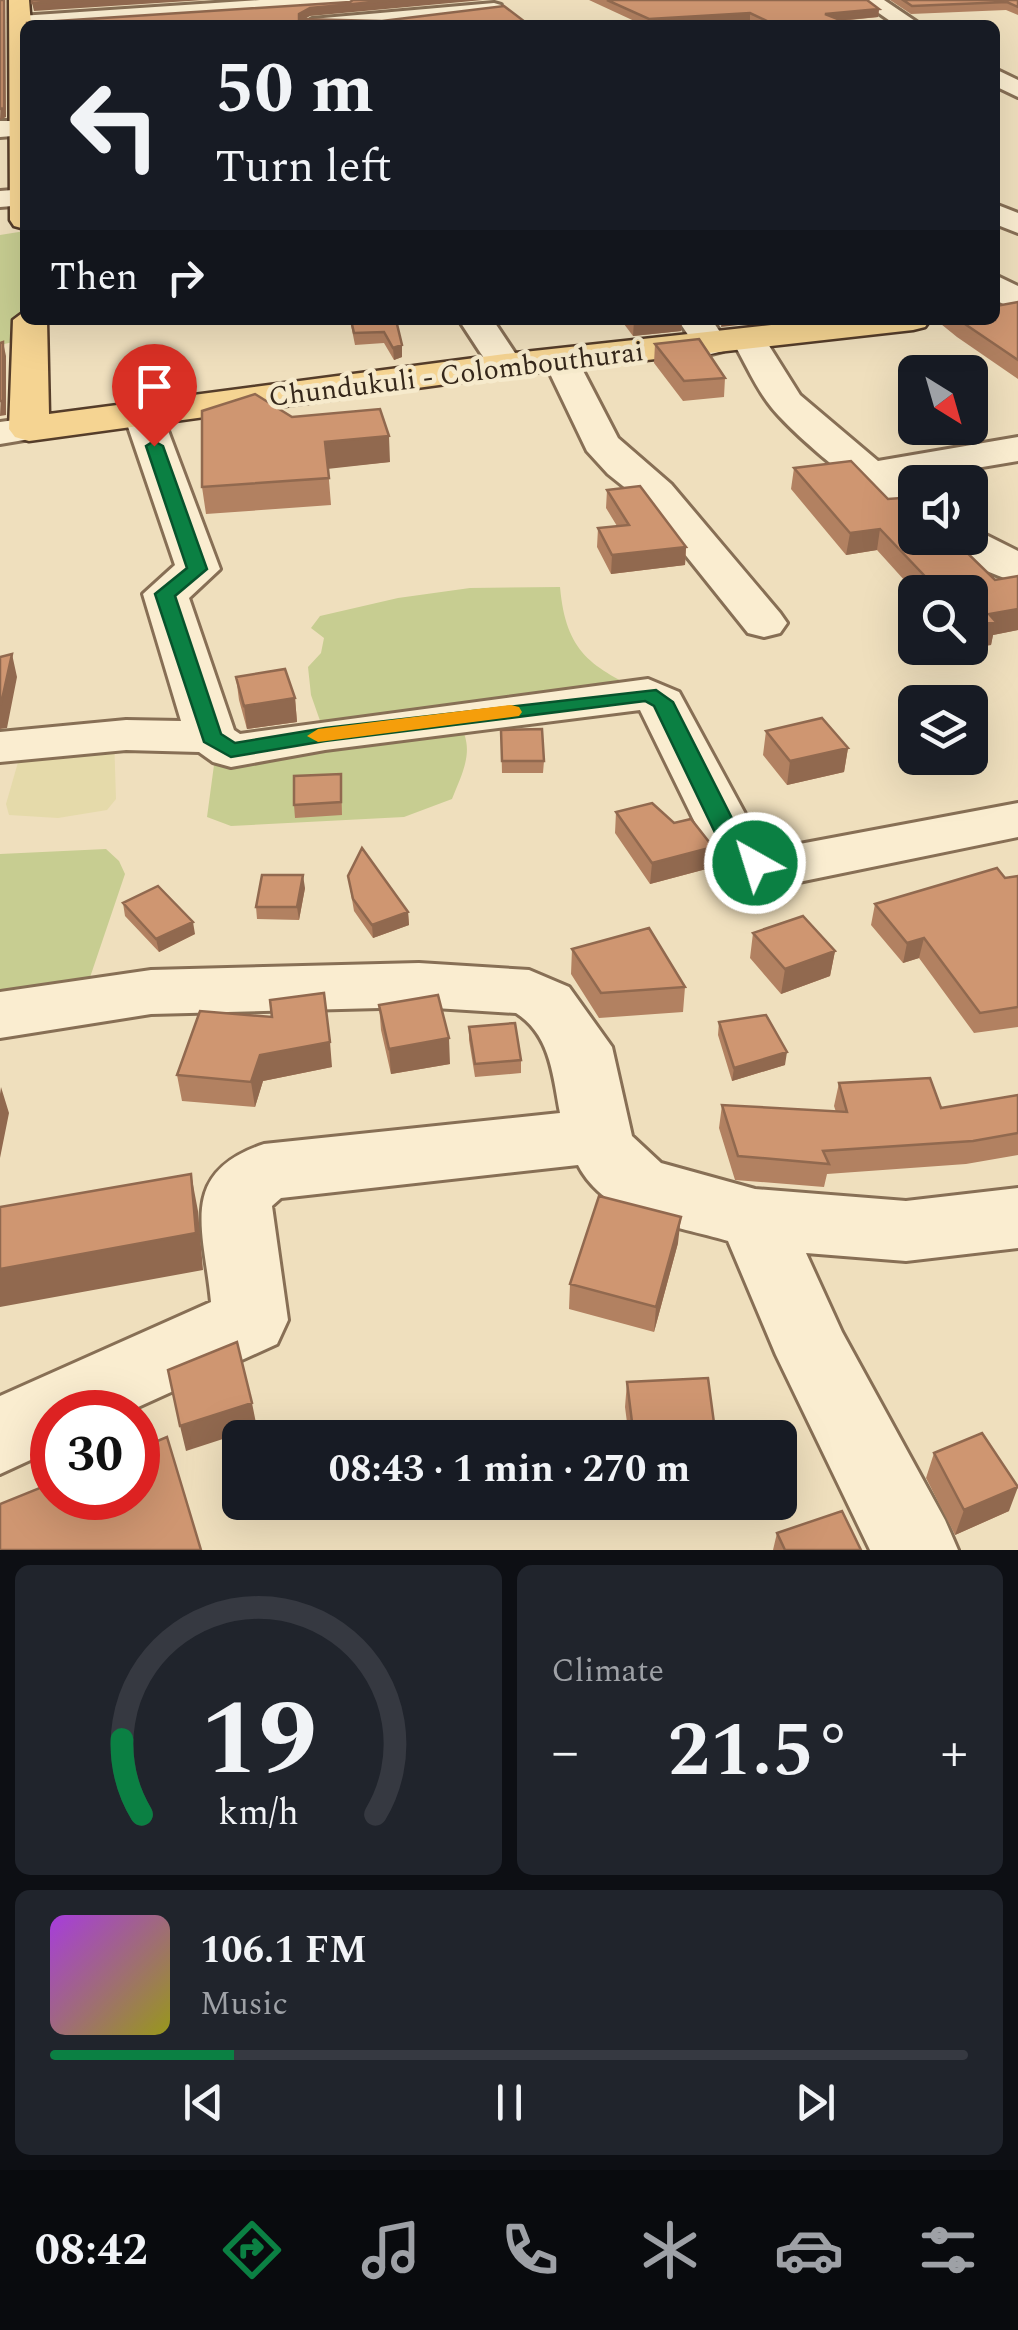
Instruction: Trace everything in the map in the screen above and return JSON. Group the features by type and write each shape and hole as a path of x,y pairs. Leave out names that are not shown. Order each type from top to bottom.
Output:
{"main road":[{"path":"15,65 16,205"},
{"path":"13,434 29,325"},
{"name":"Chundukuli - Colombouthurai","path":"13,434 142,412 560,359 703,332 770,332 853,325"}],"street":[{"path":"61,20 82,0"},
{"path":"212,20 252,11 350,0"},
{"path":"870,0 902,20"},
{"path":"365,20 495,9"},
{"path":"479,325 505,365"},
{"path":"770,332 786,402 898,494"},
{"path":"560,359 602,443 622,466 657,493 764,623"},
{"path":"142,412 198,569 165,594 212,737"},
{"path":"870,474 1018,450"},
{"path":"988,553 1018,570"},
{"path":"0,746 126,735 212,737 231,750 648,694 662,702 734,845 755,863 789,865 1018,820"},
{"path":"0,1015 151,992 418,985 529,992 547,1003 580,1047 598,1136 610,1162 639,1186 755,1219 906,1231 1018,1218"},
{"path":"0,1436 250,1320 236,1196 264,1172 598,1136"},
{"path":"755,1219 814,1354 916,1550"}],"shaded area":[{"path":"114,736 116,799 107,810 58,818 9,815 6,804 23,745"}],"green space":[{"path":"20,232 20,325 26,325 30,338 0,345 0,235"},
{"path":"560,587 575,643 597,666 648,694 457,720 467,749 452,799 404,817 231,826 207,817 214,765 231,751 325,735 311,695 308,667 321,653 324,638 311,628 320,616 398,598 470,588"},
{"path":"106,849 119,861 125,874 82,1001 0,1015 0,854"}],"building":[{"path":"0,0 4,0 4,108 0,109"},
{"path":"32,0 83,0 32,3"},
{"path":"395,0 310,8 299,14 299,19 340,20 73,20"},
{"path":"607,0 867,0 879,9 825,14 840,20 765,20 750,13 649,19"},
{"path":"903,0 1018,0 1018,7 1007,2 912,6"},
{"path":"504,6 522,20 390,20"},
{"path":"1018,302 1018,360 966,325 1000,325 1000,305"},
{"path":"352,325 397,325 402,345 393,348 384,332 354,333"},
{"path":"699,339 725,378 684,381 655,344"},
{"path":"3,342 3,401 0,401 0,343"},
{"path":"255,394 292,417 380,409 389,436 325,442 329,478 202,487 202,411"},
{"path":"851,461 888,499 898,498 898,548 880,529 850,533 794,468"},
{"path":"640,486 686,547 612,555 598,528 629,525 607,490"},
{"path":"905,555 969,555 995,580 1018,576 1018,609 989,614 996,622 988,623 988,575 924,575"},
{"path":"12,654 1,704 0,704 0,657"},
{"path":"285,669 295,698 244,706 236,677"},
{"path":"822,718 848,748 790,761 766,731"},
{"path":"542,729 544,761 502,761 501,730"},
{"path":"341,774 341,802 294,805 294,776"},
{"path":"652,803 674,823 691,819 713,847 652,863 616,812"},
{"path":"362,848 408,912 372,925 353,899 348,876"},
{"path":"997,868 1005,878 1018,876 1018,1007 980,1013 924,938 907,943 875,904"},
{"path":"262,875 303,875 297,907 256,907"},
{"path":"158,886 193,922 156,939 123,903"},
{"path":"803,916 835,951 785,969 753,933"},
{"path":"649,928 685,987 601,993 572,949"},
{"path":"324,993 330,1042 260,1055 251,1082 177,1075 200,1011 272,1017 270,1000"},
{"path":"438,995 449,1038 389,1049 379,1005"},
{"path":"766,1015 787,1052 734,1068 719,1022"},
{"path":"515,1023 521,1060 475,1064 469,1027"},
{"path":"930,1078 941,1108 1018,1095 1018,1133 973,1141 823,1151 829,1164 738,1156 722,1105 847,1112 839,1083"},
{"path":"191,1174 196,1233 0,1269 0,1207"},
{"path":"599,1196 681,1217 656,1307 570,1284"},
{"path":"237,1342 252,1403 180,1426 168,1370"},
{"path":"708,1378 714,1420 632,1420 627,1382"},
{"path":"982,1433 1018,1487 964,1510 934,1453"},
{"path":"167,1437 201,1550 0,1550 0,1504 30,1492 30,1520 160,1520 160,1440"},
{"path":"842,1511 861,1550 785,1550 777,1533"}],"slow traffic":[{"path":"318,736 511,712"}],"route":[{"path":"154,446 198,569 165,594 212,737 231,750 648,694 662,702 734,845 755,863"}]}
